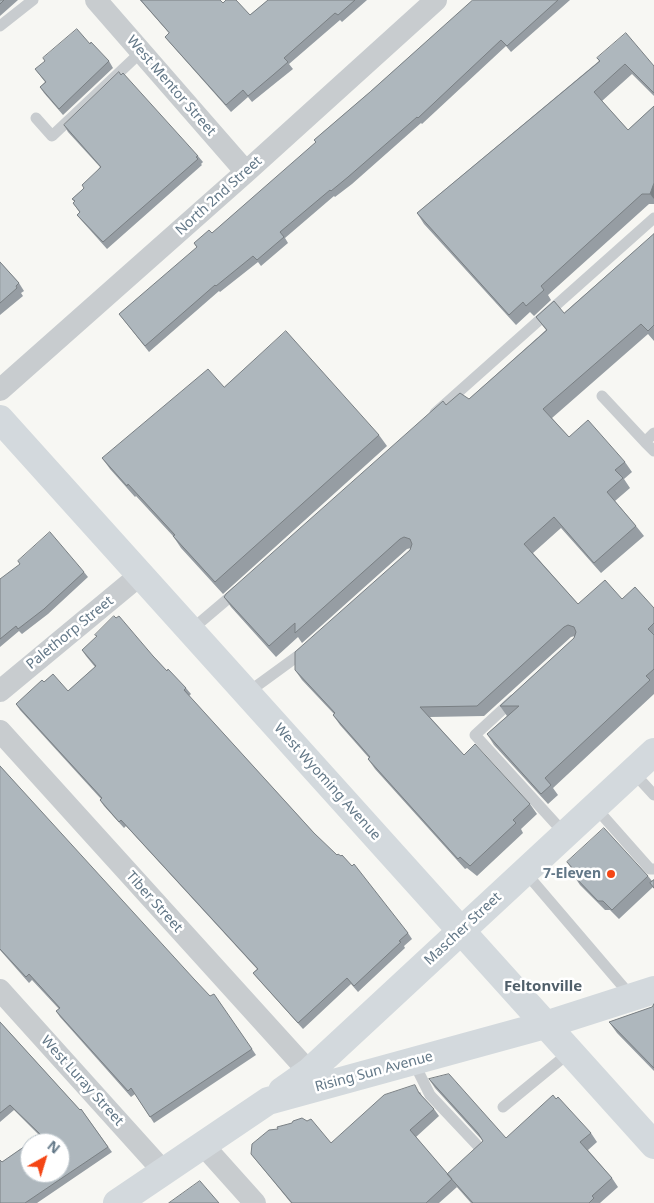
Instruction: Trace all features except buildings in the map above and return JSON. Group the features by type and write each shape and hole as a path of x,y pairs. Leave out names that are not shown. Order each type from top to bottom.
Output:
{"street":[{"name":"West Mentor Street","path":"96,0 246,172"},
{"name":"North 2nd Street","path":"0,390 246,172 436,0"},
{"name":"West Wyoming Avenue","path":"9,428 654,1145"},
{"name":"Palethorp Street","path":"0,691 140,575"},
{"name":"Tiber Street","path":"0,732 309,1072"},
{"name":"Mascher Street","path":"268,1101 309,1072 654,752"},
{"name":"West Luray Street","path":"0,990 164,1172"},
{"name":"Rising Sun Avenue","path":"117,1203 268,1101 546,1025 643,993"},
{"path":"203,1145 255,1203"}],"lane":[{"path":"0,26 32,0"},
{"path":"36,118 52,136 141,52"},
{"path":"426,422 654,218"},
{"path":"602,396 654,451"},
{"path":"645,442 654,433"},
{"path":"191,630 242,586"},
{"path":"247,693 314,643"},
{"path":"518,696 475,735 565,834"},
{"path":"632,772 654,795"},
{"path":"595,807 650,869 654,869"},
{"path":"525,872 643,993"},
{"path":"503,1107 570,1052"},
{"path":"413,1061 430,1094 479,1147"}],"place":[{"name":"7-Eleven","path":"611,874"}],"district":[{"name":"Feltonville","path":"543,987"}]}
